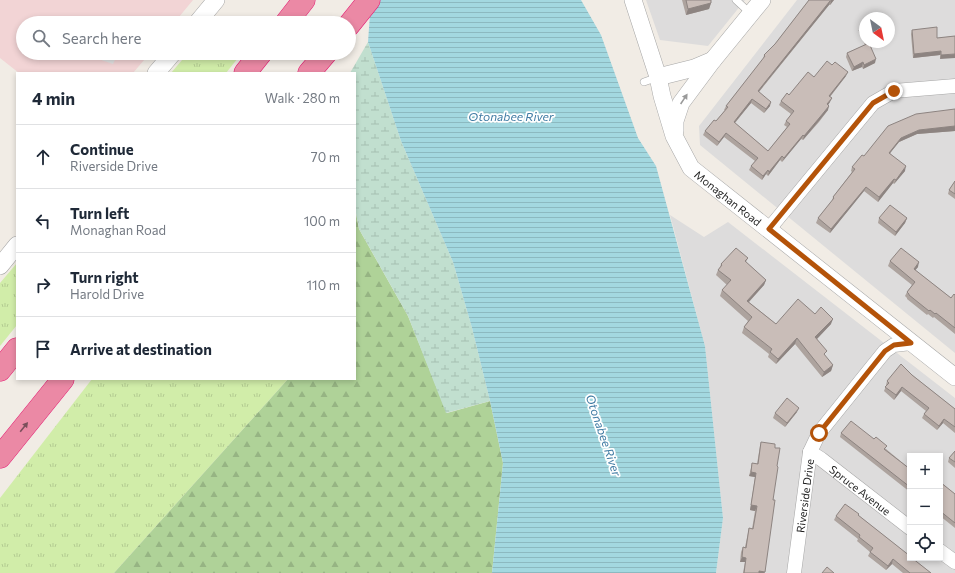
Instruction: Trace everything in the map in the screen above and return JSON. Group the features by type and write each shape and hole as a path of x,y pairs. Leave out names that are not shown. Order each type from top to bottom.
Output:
{"highway":[{"path":"291,16 304,0"},
{"path":"356,16 369,0"},
{"path":"246,72 255,60"},
{"path":"310,72 320,60"},
{"path":"0,370 16,350"},
{"path":"0,457 62,380"}],"street":[{"path":"203,16 216,0"},
{"name":"Monaghan Road","path":"632,0 651,79 662,96 674,136 691,168 955,378"},
{"path":"674,136 675,121 681,103 713,60 762,0"},
{"path":"157,72 167,60"},
{"path":"651,79 694,68 713,60"},
{"path":"769,229 873,103 894,91 955,86"},
{"path":"0,266 16,246"},
{"name":"Riverside Drive","path":"794,573 810,452 819,433 885,351 894,345 911,343"},
{"name":"Spruce Avenue","path":"810,452 907,526"},
{"path":"943,553 955,562"}],"lane":[{"path":"736,0 751,13"}],"shaded area":[{"path":"0,0 193,0 180,16 16,16 16,60 144,60 134,72 18,72 0,58"},
{"path":"646,0 745,0 708,46 660,40"},
{"path":"797,0 955,0 955,353 700,145 699,126"},
{"path":"101,60 115,60 113,64"},
{"path":"670,215 704,237 728,222 955,398 955,573 716,573 723,518 705,346"}],"green space":[{"path":"368,42 401,141 453,262 472,328 490,401 446,413 408,316 359,229 356,213 356,72 351,72"},
{"path":"182,60 236,60 227,72 172,72"},
{"path":"356,213 359,229 408,316 447,413 490,401 503,463 492,573 114,573 287,380 356,380"},
{"path":"16,264 16,326 0,346 0,283"},
{"path":"91,380 287,380 114,573 0,573 0,498"}],"water":[{"name":"Otonabee River","path":"371,0 581,0 601,35 638,138 656,166 705,346 723,518 716,573 492,573 503,463 490,401 472,328 453,262 401,141 368,42"}],"building":[{"path":"686,0 711,0 711,3 688,9"},
{"path":"809,0 832,0 758,91 771,102 766,109 752,99 734,122 768,151 790,124 786,121 794,111 781,101 787,93 789,95 808,72 814,77 827,61 832,65 835,62 848,72 829,96 832,98 827,104 829,106 784,158 782,156 769,172 768,170 763,176 751,166 758,158 726,133 719,142 705,131 728,107 726,106 765,56 764,55 775,44"},
{"path":"937,27 937,38 955,36 955,54 941,55 941,51 914,54 912,30"},
{"path":"859,48 871,48 876,59 864,65 863,62 854,67 847,53"},
{"path":"955,109 955,126 919,130 901,138 889,153 906,166 896,180 894,179 879,197 866,187 831,229 818,218 855,169 852,167 862,155 864,156 888,126 916,114"},
{"path":"955,181 955,194 949,190"},
{"path":"890,205 907,218 896,232 879,218"},
{"path":"736,248 748,258 745,261 766,280 747,301 776,324 798,299 815,314 821,307 833,319 815,337 827,351 824,354 833,365 824,372 797,338 778,359 770,352 772,349 744,327 752,317 722,290 731,280 718,270 722,265 721,264"},
{"path":"901,248 919,262 914,269 951,298 954,294 955,295 955,328 936,313 935,314 930,310 929,311 909,295 907,292 915,282 890,261"},
{"path":"901,364 912,375 955,409 955,427 944,419 939,426 924,414 929,408 902,387 896,395 885,387 889,383 887,381"},
{"path":"787,398 799,408 787,423 775,413"},
{"path":"851,421 874,439 876,437 887,446 884,449 907,467 907,485 841,433"},
{"path":"761,442 775,444 775,448 780,448 773,500 775,500 765,572 759,571 759,573 744,573 746,558 742,557 743,547 746,548 749,528 753,529 757,506 751,505 756,473 751,472 752,463 758,464"},
{"path":"955,451 955,462 949,458"},
{"path":"943,484 955,494 955,523 943,513"},
{"path":"845,504 907,554 907,561 916,561 931,573 910,573 893,559 888,566 870,552 873,548 859,537 860,535 836,516"},
{"path":"827,567 834,573 822,573"}],"route":[{"path":"819,433 885,351 894,345 911,343 769,229 873,103 894,91"}]}
